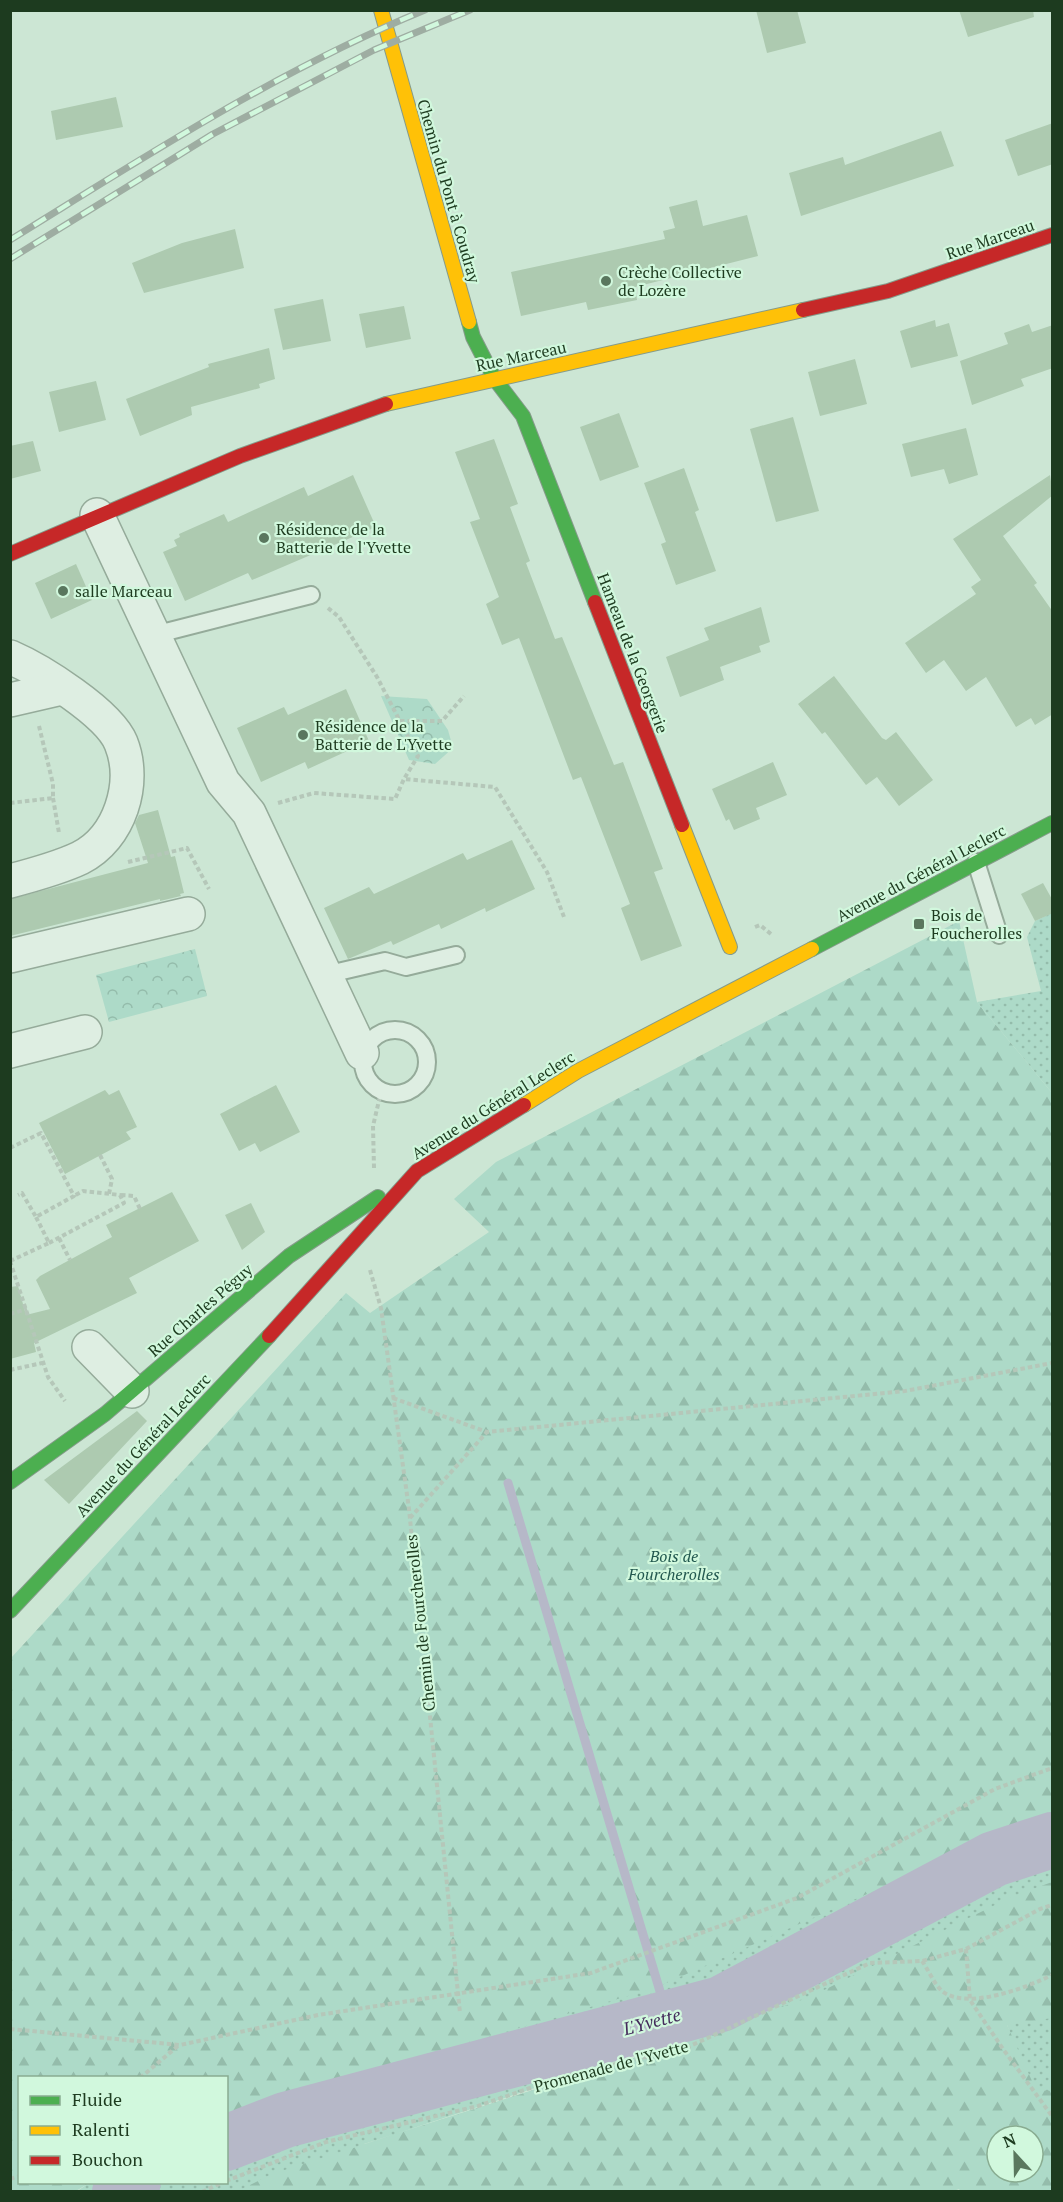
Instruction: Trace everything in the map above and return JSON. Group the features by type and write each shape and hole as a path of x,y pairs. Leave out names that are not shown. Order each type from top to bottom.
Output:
{"street":[{"name":"Chemin du Pont à Coudray","path":"381,10 473,337 494,378"},
{"name":"Rue Marceau","path":"10,554 97,515 311,428 380,405 888,291 1053,235"},
{"name":"Hameau de la Georgerie","path":"494,378 523,416 730,947"},
{"path":"97,515 223,782 249,813 362,1053"},
{"path":"10,657 94,709 121,741 127,769 126,800 103,840 81,857 10,880"},
{"path":"10,700 62,688"},
{"name":"Avenue du Général Leclerc","path":"10,1611 417,1171 578,1071 1053,823"},
{"path":"10,956 188,914"},
{"path":"10,1051 85,1032"},
{"name":"Rue Charles Péguy","path":"10,1482 132,1391 289,1256 417,1171"},
{"path":"89,1347 132,1391"}],"lane":[{"path":"154,635 311,595"},
{"path":"976,862 999,935"},
{"path":"326,975 385,961 406,967 456,955"},
{"path":"392,1030 413,1035 426,1052 425,1074 420,1083 402,1094 381,1092 366,1077 362,1053 373,1039 392,1030"}],"path":[{"path":"249,813 314,793 394,799 417,756 377,677 339,617 311,595"},
{"path":"400,721 442,721 464,696"},
{"path":"40,731 53,784 53,798 59,822 58,842"},
{"path":"404,778 495,787 547,872 564,917"},
{"path":"10,803 53,798"},
{"path":"123,863 136,863 187,848 208,885 215,906 188,914"},
{"path":"374,1174 373,1126 381,1092"},
{"path":"10,1148 41,1134 74,1196"},
{"path":"100,1155 112,1179 109,1194"},
{"path":"36,1217 83,1191 134,1196 140,1209"},
{"path":"18,1195 22,1192 50,1243"},
{"path":"65,1401 48,1377 42,1363 27,1309 10,1261 50,1243 124,1203 120,1194"},
{"path":"59,1238 70,1260"},
{"name":"Chemin de Fourcherolles","path":"357,1238 369,1265 381,1308 410,1518 460,2013"},
{"path":"10,1314 27,1309"},
{"path":"10,1370 42,1363"},
{"path":"393,1398 487,1431 904,1391 1053,1363"},
{"path":"410,1518 487,1431"},
{"path":"10,2029 180,2045 318,2015 591,1973 796,1898 995,1789 1053,1768"},
{"name":"Promenade de l'Yvette","path":"228,2181 326,2142 478,2106 562,2078 688,2046 870,1963 921,1960 966,1949 1053,1905"},
{"path":"966,1949 970,2000 1053,2116"},
{"path":"921,1960 943,1992 970,2000 1022,1990 1053,1975"},
{"path":"142,2076 180,2045"},
{"name":"Promenade de l'Yvette","path":"202,2192 220,2184"}],"green space":[{"path":"381,696 427,699 448,730 453,748 435,764 409,760"},
{"path":"1052,913 1052,1093 977,1002 1041,991 1027,937 1035,921"},
{"name":"Bois de Fourcherolles","path":"959,921 977,1002 1052,1093 1052,1827 903,1878 655,1988 366,2073 228,2122 228,2076 18,2076 18,2184 87,2184 76,2191 11,2191 11,1658 346,1293 370,1313 489,1232 454,1199 496,1162"},
{"path":"195,949 207,996 109,1022 96,975"},
{"path":"1052,1827 1052,2148 1007,2025 500,2191 76,2192 88,2184 228,2184 228,2122 903,1877","holes":["768,2011 640,2056 394,2135"]},
{"path":"1052,1882 1052,2018 1007,2025 1036,2090 1052,2091 1052,2191 961,2192 959,2189 951,2192 238,2191 272,2174 640,2056 810,1997 1011,1897"}],"building":[{"path":"756,10 797,10 806,43 767,53"},
{"path":"959,10 1033,10 1034,17 968,37"},
{"path":"116,97 123,127 56,140 51,111"},
{"path":"1053,123 1053,164 1018,176 1005,140"},
{"path":"941,131 954,166 801,216 789,173 843,157 845,165"},
{"path":"697,200 703,226 747,215 758,256 635,287 637,300 588,310 586,302 521,316 511,272 665,239 663,231 675,228 669,207"},
{"path":"235,229 244,268 144,293 132,263 182,243"},
{"path":"323,299 331,341 283,350 274,309"},
{"path":"404,306 411,339 366,348 359,314"},
{"path":"935,320 936,327 949,323 958,356 911,368 900,331"},
{"path":"1029,324 1032,332 1053,325 1053,368 1021,379 1024,386 972,405 960,361 1008,344 1004,333"},
{"path":"269,348 275,379 259,384 260,388 191,407 192,415 140,436 126,399 209,367 208,364"},
{"path":"855,359 867,404 820,416 808,372"},
{"path":"96,381 106,420 59,432 49,392"},
{"path":"619,413 639,467 600,481 580,427"},
{"path":"793,417 819,511 776,522 750,429"},
{"path":"966,428 978,475 949,484 944,469 911,477 902,444"},
{"path":"494,439 518,504 510,507 530,561 526,563 555,639 562,637 614,765 623,762 663,869 654,872 682,946 641,961 621,908 630,904 581,777 573,780 519,638 502,645 486,604 499,597 470,522 480,519 455,452"},
{"path":"33,441 41,471 10,479 10,446"},
{"path":"684,468 699,510 695,512 716,571 676,585 661,544 666,542 644,483"},
{"name":"Résidence de la Batterie de l'Yvette","path":"353,475 376,527 252,580 248,573 185,601 163,552 177,546 174,540 180,537 179,534 224,514 228,522 304,487 308,496"},
{"path":"1050,475 1053,495 1003,536 1037,583 1034,585 1053,612 1053,714 1035,725 1031,718 1016,727 986,677 966,691 944,660 926,673 905,643 976,594 971,587 981,580 953,539"},
{"name":"salle Marceau","path":"76,564 92,600 51,619 35,583"},
{"path":"761,607 770,642 759,646 761,652 720,667 724,680 680,697 666,657 709,640 704,628"},
{"path":"834,676 882,738 886,740 896,732 933,780 899,806 877,777 866,785 825,732 822,734 798,704"},
{"name":"Résidence de la Batterie de L'Yvette","path":"346,689 369,741 308,769 305,762 261,782 237,728 284,707 288,715"},
{"path":"773,762 787,795 756,808 760,819 734,830 729,819 726,821 712,789"},
{"path":"158,810 171,857 175,856 184,893 180,894 181,896 160,901 160,899 10,936 10,899 148,863 135,823 139,815"},
{"path":"512,840 535,889 486,912 485,908 441,929 439,924 393,945 391,941 348,959 324,908 369,887 374,894 463,853 467,860"},
{"path":"1043,883 1053,901 1053,913 1035,921 1021,894"},
{"path":"276,1085 300,1132 260,1152 255,1143 239,1151 220,1114"},
{"path":"105,1090 109,1095 119,1090 137,1127 126,1132 131,1139 65,1174 39,1123"},
{"path":"172,1192 199,1241 129,1278 137,1293 34,1343 36,1352 10,1359 10,1287 18,1286 26,1315 50,1309 36,1280 40,1276 112,1237 106,1225"},
{"path":"251,1203 265,1232 242,1250 225,1215"},
{"path":"137,1411 147,1421 69,1504 44,1480"}],"waterway":[{"path":"508,1483 668,2018"},
{"name":"L'Yvette","path":"228,2142 285,2120 721,2004 994,1859 1052,1840"},
{"name":"L'Yvette","path":"120,2192 130,2184"}],"railway":[{"path":"10,240 213,116 265,87 370,34 425,10"},
{"path":"10,259 213,134 374,50 470,10"}],"traffic: fast":[{"path":"469,322 473,337 494,378 523,416 595,602"},
{"path":"812,949 1052,823"},
{"path":"10,1482 105,1414 289,1256 378,1197"},
{"path":"10,1611 269,1336"}],"traffic: slow":[{"path":"381,10 469,322"},
{"path":"386,404 803,310"},
{"path":"682,825 730,947"},
{"path":"524,1105 578,1071 812,949"}],"traffic: jam":[{"path":"803,310 888,291 1052,235"},
{"path":"10,554 240,456 386,404"},
{"path":"595,602 682,825"},
{"path":"269,1336 417,1171 524,1105"}],"place":[{"name":"Crèche Collective de Lozère","path":"606,281"},
{"name":"Résidence de la Batterie de l'Yvette","path":"264,538"},
{"name":"salle Marceau","path":"63,591"},
{"name":"Résidence de la Batterie de L'Yvette","path":"303,735"},
{"name":"Bois de Foucherolles","path":"919,924"}]}
